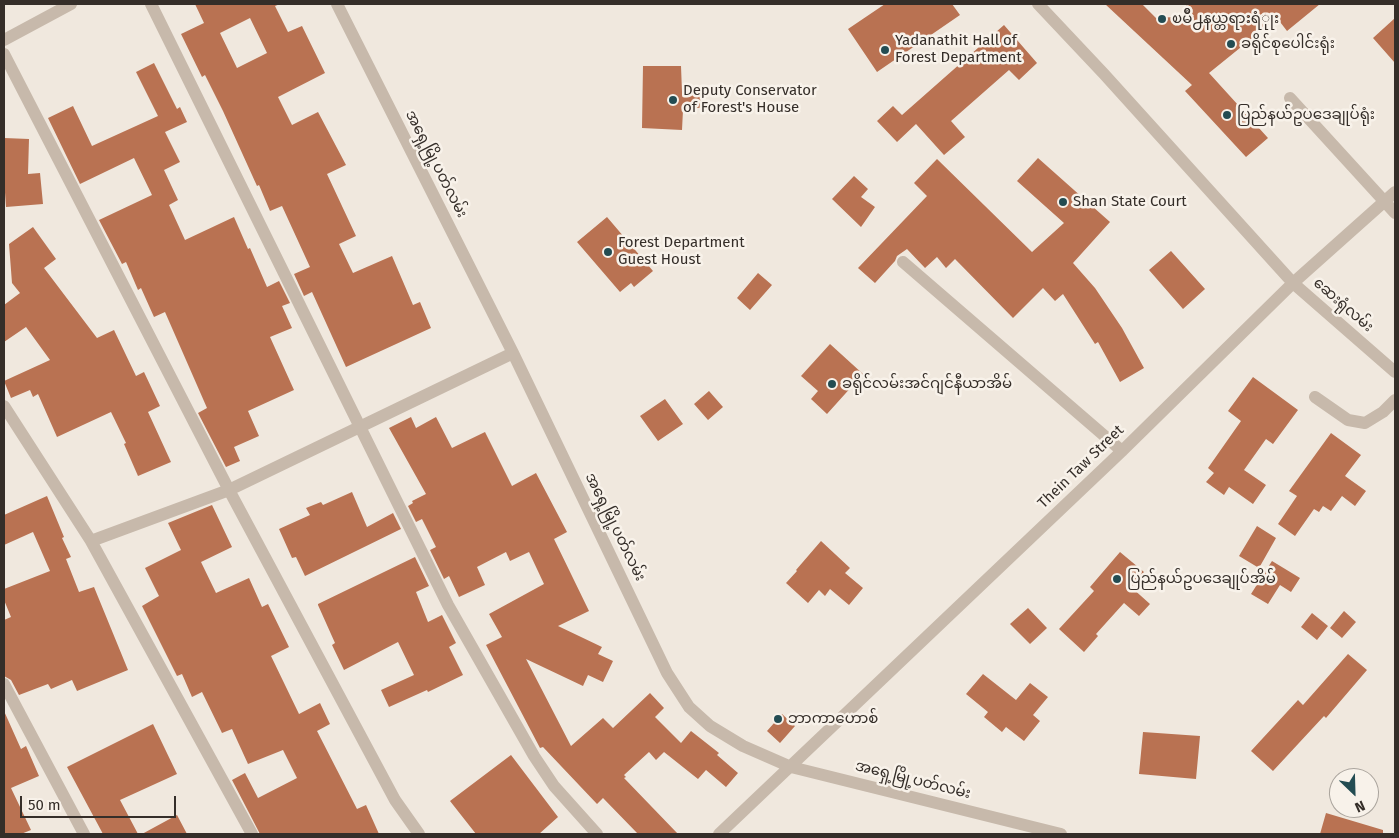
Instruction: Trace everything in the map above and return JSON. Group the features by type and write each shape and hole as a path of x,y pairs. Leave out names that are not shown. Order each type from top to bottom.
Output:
{"street":[{"path":"4,40 71,4"},
{"path":"151,4 448,605 534,756 554,786 597,834"},
{"name":"အရှေ့မြို့ပတ်လမ်း","path":"337,4 513,353 667,673 689,706 710,726 743,746 791,767 1061,834"},
{"name":"ဆေးရုံလမ်း","path":"1038,4 1293,283 1395,372"},
{"path":"4,54 229,490 395,800 419,834"},
{"path":"1290,98 1395,213"},
{"name":"Thein Taw Street","path":"719,834 1122,451 1293,283 1395,192"},
{"path":"903,262 1122,451"},
{"path":"91,541 229,490 513,353"},
{"path":"1315,397 1348,420 1365,423 1383,412 1395,400"},
{"path":"4,406 91,541 252,834"},
{"path":"4,684 84,834"}],"building":[{"path":"195,4 280,4 275,6 288,32 302,26 325,73 278,97 292,125 318,112 346,165 327,174 356,236 339,244 353,273 392,256 413,305 420,302 431,328 346,367 312,292 304,296 294,274 310,267 282,206 270,211 205,75 202,77 181,34 204,23","holes":["250,18 267,53 237,68 220,33"]},
{"name":"Yadanathit Hall of Forest Department","path":"885,4 952,4 960,15 877,72 848,29"},
{"path":"1105,4 1142,4 1156,18 1194,16 1185,4 1320,4 1287,31 1277,18 1209,73 1268,138 1246,157 1185,91 1192,85"},
{"path":"1395,18 1395,63 1373,38"},
{"path":"1004,25 1037,63 1019,80 1009,70 951,121 965,137 944,155 916,124 897,142 877,121 893,106 902,115"},
{"path":"154,63 177,109 180,107 187,122 165,132 180,162 164,170 178,200 169,205 185,240 234,217 267,287 279,281 290,303 282,306 292,328 270,337 294,390 248,411 259,436 234,447 240,461 226,467 198,413 207,408 165,312 154,317 141,288 138,290 126,262 122,264 99,220 152,195 134,158 80,184 48,118 73,106 92,146 158,116 136,72"},
{"name":"Deputy Conservator of Forest's House","path":"643,66 681,66 682,92 704,91 705,107 683,110 682,130 642,128"},
{"path":"4,138 29,139 28,174 40,173 43,204 6,207"},
{"path":"1038,158 1110,222 1073,263 1095,288 1122,328 1144,368 1120,382 1098,342 1095,344 1063,294 1055,301 1043,288 1013,318 955,259 946,268 937,257 925,268 907,249 897,256 895,261 875,283 858,268 927,196 914,183 937,159 1032,252 1064,223 1017,181"},
{"path":"854,176 868,189 861,197 875,207 861,227 832,199"},
{"name":"Forest Department Guest Houst","path":"607,217 653,271 634,287 631,283 620,292 577,242"},
{"path":"33,227 56,259 44,268 97,338 114,330 136,376 144,372 160,406 148,412 171,462 138,476 124,444 126,443 111,412 57,437 38,394 33,397 30,390 11,398 4,381 50,360 26,327 4,342 4,305 20,293 12,283 9,244"},
{"path":"1171,251 1205,289 1183,309 1149,270"},
{"path":"758,273 772,285 750,310 737,298"},
{"name":"ခရိုင်လမ်းအင်ဂျင်နီယာအိမ်","path":"830,344 863,374 827,414 811,399 818,391 801,376"},
{"path":"1253,377 1298,410 1273,444 1266,439 1244,470 1266,485 1253,504 1229,487 1224,495 1206,482 1214,473 1208,468 1241,421 1228,411"},
{"path":"709,391 723,407 708,420 694,404"},
{"path":"665,399 683,424 658,441 640,416"},
{"path":"411,417 416,428 436,417 452,448 485,432 512,486 536,473 567,532 554,539 589,611 558,626 602,647 598,654 613,661 603,682 588,675 583,686 526,659 571,746 603,718 613,728 650,693 664,708 655,717 681,743 691,731 719,753 717,755 738,773 726,787 706,770 698,779 664,752 656,760 649,752 624,775 626,777 624,778 678,834 638,834 603,798 597,804 543,747 540,748 486,645 502,637 489,614 544,584 529,552 510,561 506,552 477,567 485,585 459,597 449,576 444,579 430,550 436,547 422,519 416,522 408,506 413,503 412,501 426,494 389,428"},
{"path":"1331,433 1361,455 1345,476 1366,491 1355,506 1342,496 1331,511 1323,506 1319,512 1314,509 1295,536 1278,524 1297,496 1289,491"},
{"path":"352,492 367,527 393,513 401,529 305,576 296,557 292,558 279,529 310,515 306,508 321,502 323,505"},
{"path":"47,496 71,557 66,559 79,592 94,587 128,670 77,691 72,680 51,689 48,684 19,695 11,680 4,676 4,620 11,617 4,600 4,589 50,571 33,532 4,545 4,515"},
{"path":"212,505 232,547 201,562 216,593 249,578 262,607 268,604 289,647 271,656 299,714 320,703 330,724 317,731 357,809 366,805 379,834 260,834 232,780 245,773 258,798 297,778 283,750 248,764 232,729 222,733 202,692 192,697 182,674 177,676 142,606 159,596 145,568 181,550 168,523"},
{"path":"1257,526 1276,538 1259,568 1239,556"},
{"path":"821,541 850,568 845,573 863,588 849,605 830,589 825,596 819,590 808,603 786,583"},
{"path":"1120,552 1144,572 1131,587 1150,604 1139,616 1124,603 1096,634 1098,636 1084,652 1059,629 1094,591 1090,587"},
{"path":"415,557 429,586 416,592 428,622 442,615 456,643 449,647 463,675 428,692 427,690 389,707 381,690 414,675 398,642 344,670 332,645 335,643 318,604"},
{"path":"1272,561 1300,578 1291,592 1280,585 1268,604 1251,594"},
{"path":"1028,608 1047,628 1030,644 1010,624"},
{"path":"1344,611 1356,622 1342,638 1330,628"},
{"path":"1312,613 1328,626 1317,640 1301,627"},
{"path":"1348,654 1367,670 1326,718 1324,716 1273,771 1251,751 1298,700 1303,705"},
{"path":"983,674 1016,700 1030,683 1048,697 1033,715 1040,721 1024,741 1006,727 1002,732 984,717 988,712 966,694"},
{"path":"4,711 21,749 26,746 39,776 11,788 31,830 21,834 4,834"},
{"path":"782,714 795,726 780,743 767,731"},
{"path":"153,724 177,774 120,800 138,834 103,834 67,767"},
{"path":"1143,732 1200,736 1196,779 1139,774"},
{"path":"511,755 558,817 539,834 476,834 450,801"},
{"path":"1326,813 1329,814 1329,818 1343,818 1383,830 1383,834 1320,834"},
{"path":"177,815 187,834 142,834"}],"place":[{"name":"ၿမိဳ႕နယ္တရားရံုုး","path":"1162,19"},
{"name":"ခရိုင်စုပေါင်းရုံး","path":"1231,44"},
{"name":"Yadanathit Hall of Forest Department","path":"885,50"},
{"name":"Deputy Conservator of Forest's House","path":"673,100"},
{"name":"ပြည်နယ်ဥပဒေချုပ်ရုံး","path":"1227,115"},
{"name":"Shan State Court","path":"1063,202"},
{"name":"Forest Department Guest Houst","path":"608,252"},
{"name":"ခရိုင်လမ်းအင်ဂျင်နီယာအိမ်","path":"832,384"},
{"name":"ပြည်နယ်ဥပဒေချုပ်အိမ်","path":"1117,579"},
{"name":"ဘာကာဟောစ်","path":"778,719"}]}
